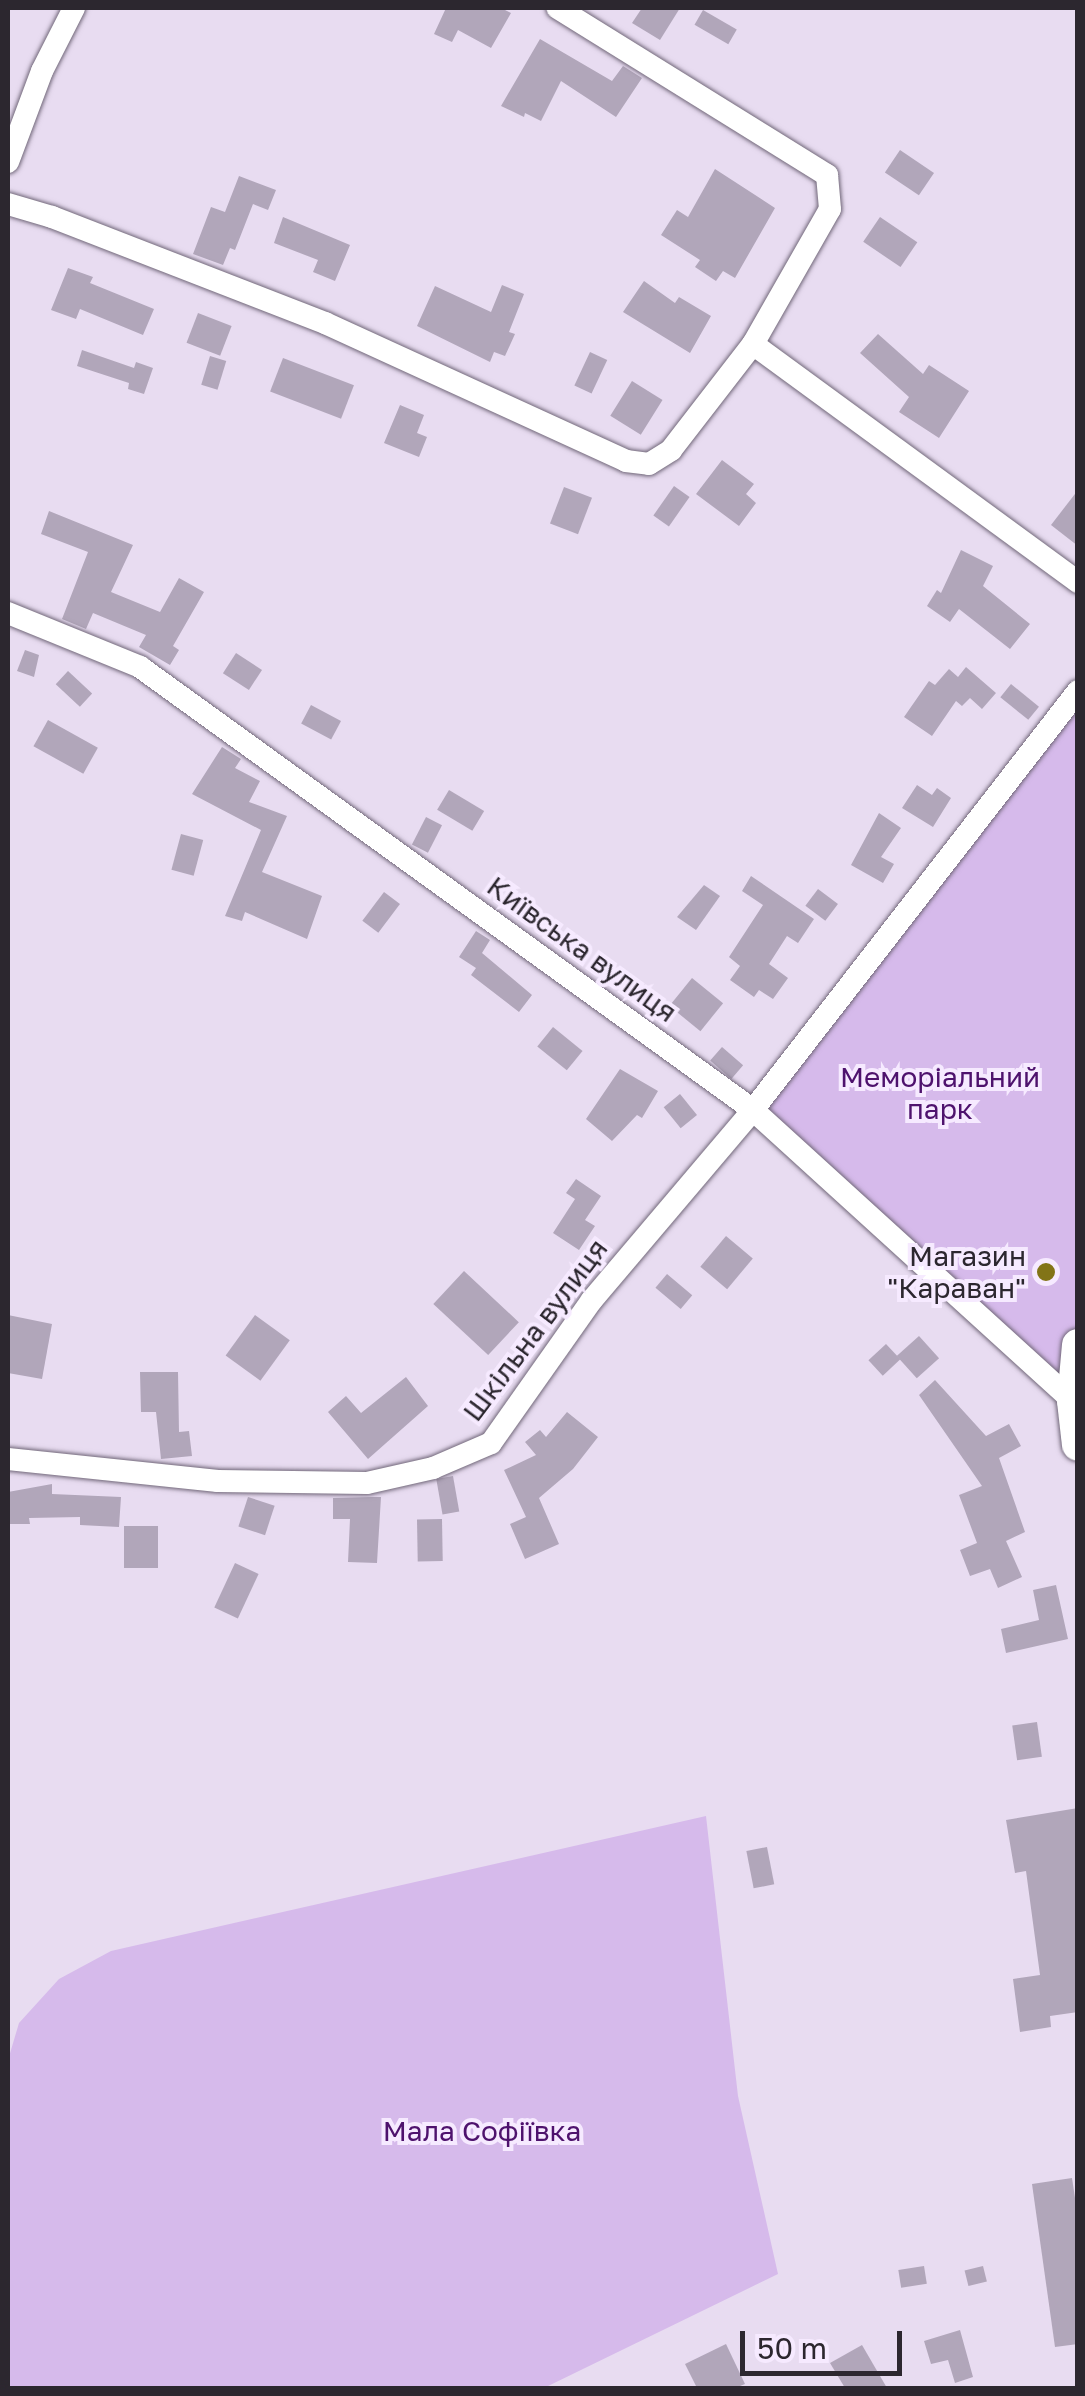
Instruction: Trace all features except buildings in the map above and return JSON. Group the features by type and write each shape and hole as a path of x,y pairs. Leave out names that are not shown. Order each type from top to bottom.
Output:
{"main road":[{"path":"1078,1345 1074,1402 1078,1445"}],"street":[{"path":"8,162 42,71 74,8"},
{"path":"8,204 52,217 325,324 626,462 648,464 671,450 753,344 830,209 827,175 558,8"},
{"path":"753,344 1078,582"},
{"name":"Київська вулиця","path":"8,613 140,667 754,1110 1074,1402"},
{"name":"Шкільна вулиця","path":"8,1458 218,1481 367,1482 433,1468 491,1443 592,1300 754,1110 1078,691"}],"green space":[{"name":"Меморіальний парк","path":"1077,691 1078,1345 1073,1401 753,1110"},
{"name":"Мала Софіївка","path":"706,1816 738,2096 778,2274 544,2388 8,2388 8,2060 19,2023 59,1979 111,1951"}],"place":[{"name":"Магазин \"Караван\"","path":"1046,1272"}]}
